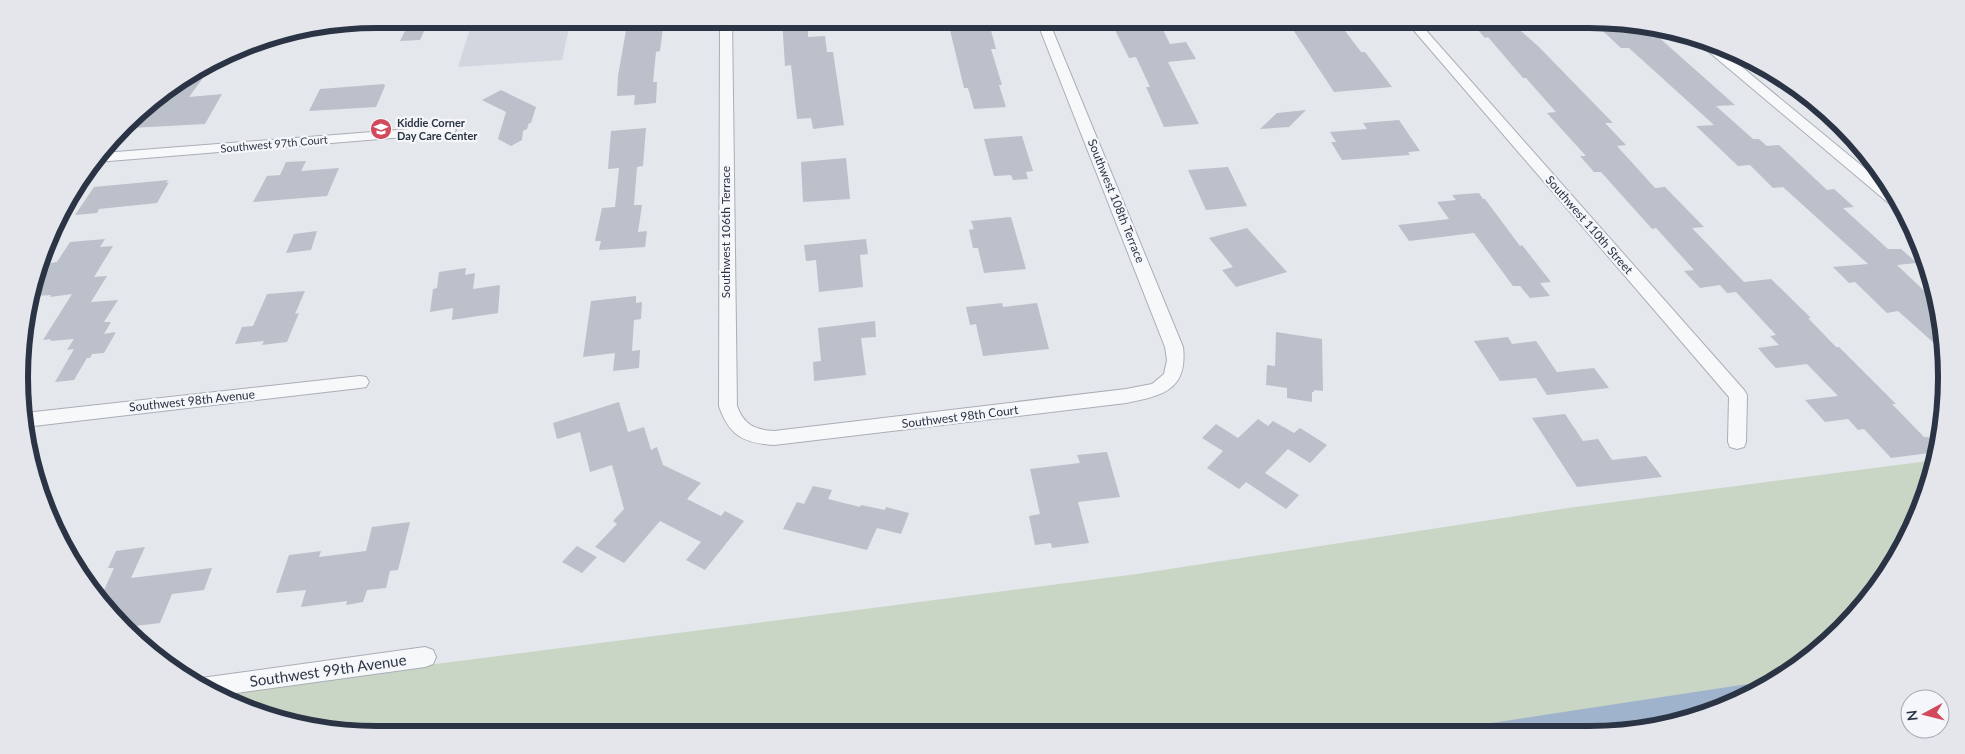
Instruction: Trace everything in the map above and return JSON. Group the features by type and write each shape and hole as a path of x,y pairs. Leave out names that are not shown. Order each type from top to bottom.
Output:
{"street":[{"name":"Southwest 106th Terrace","path":"726,28 728,406 733,422 738,428 751,434"},
{"name":"Southwest 108th Terrace","path":"1046,28 1174,347 1176,367 1174,375 1167,383"},
{"name":"Southwest 110th Street","path":"1418,28 1738,396 1737,442"},
{"path":"1717,52 1886,193"},
{"name":"Southwest 97th Court","path":"105,157 449,130"},
{"name":"Southwest 98th Avenue","path":"30,419 360,382"},
{"name":"Southwest 98th Court","path":"751,434 767,437 787,437 988,414 1126,396 1155,390 1167,383"},
{"name":"Southwest 99th Avenue","path":"214,686 425,658"}],"shaded area":[{"path":"470,28 569,28 562,60 458,67"}],"green space":[{"path":"1927,461 1911,511 1891,552 1851,607 1818,640 1763,680 1722,700 1678,715 1634,724 1611,726 354,726 331,724 287,715 243,700 224,691 1137,574 1568,508"}],"water":[{"path":"1758,682 1722,700 1700,708 1678,715 1634,724 1611,726 1472,726"}],"building":[{"path":"406,28 425,28 420,40 400,41"},
{"path":"626,28 663,28 660,51 656,52 653,82 657,82 656,103 634,105 635,95 617,96 618,76"},
{"path":"783,28 808,28 808,37 825,36 827,52 833,52 844,125 813,129 811,118 797,119 791,65 785,66"},
{"path":"949,28 990,28 996,49 991,49 1002,85 999,85 1006,107 974,109 968,88 964,88"},
{"path":"1162,28 1170,44 1186,42 1196,59 1168,62 1199,124 1164,127 1146,87 1150,87 1136,57 1129,58 1115,30"},
{"path":"1292,28 1343,28 1361,52 1365,52 1392,87 1334,92"},
{"path":"1476,28 1517,28 1538,46 1613,123 1605,123 1626,145 1617,146 1655,188 1665,187 1704,227 1692,228 1744,282 1771,279 1811,318 1808,318 1836,347 1839,347 1896,404 1892,404 1924,437 1928,437 1932,441 1929,453 1891,458 1864,429 1858,430 1848,419 1825,422 1805,400 1838,396 1807,364 1776,368 1771,363 1758,348 1779,345 1770,336 1776,335 1736,292 1727,293 1720,285 1700,288 1684,271 1694,270 1656,228 1652,229 1601,172 1594,172 1580,156 1586,156 1547,113 1556,112 1526,78 1523,78 1488,37 1485,38"},
{"path":"1600,28 1634,30 1655,34 1735,105 1716,106 1753,139 1759,139 1767,146 1779,145 1827,190 1834,189 1854,207 1843,208 1888,249 1901,249 1917,263 1897,265 1928,294 1936,345 1898,311 1887,313 1855,282 1849,283 1833,267 1868,264 1783,187 1773,188 1750,165 1738,166 1696,126 1714,125 1629,48 1621,48"},
{"path":"195,78 203,78 189,97 222,94 205,124 132,128 164,100"},
{"path":"384,84 385,86 376,107 309,111 320,89"},
{"path":"501,90 536,107 531,123 523,131 522,140 511,146 498,139 506,112 482,100"},
{"path":"1306,110 1289,127 1260,129 1277,113"},
{"path":"1399,120 1420,151 1408,152 1410,155 1342,160 1331,142 1336,142 1330,132 1367,129 1363,123"},
{"path":"646,128 643,166 637,167 634,205 642,205 638,232 647,231 645,247 599,250 601,241 595,241 602,208 615,207 619,168 608,169 611,131"},
{"path":"1022,136 1033,171 1026,172 1028,179 1013,180 1011,175 994,176 984,139"},
{"path":"846,158 850,199 803,202 801,162"},
{"path":"306,161 301,171 339,168 327,196 253,202 267,176 280,175 286,162"},
{"path":"1228,167 1247,206 1206,210 1188,170"},
{"path":"168,180 166,183 169,182 157,203 99,209 97,213 75,215 94,187"},
{"path":"1479,193 1551,282 1540,283 1550,296 1530,298 1520,286 1513,286 1474,233 1409,241 1398,225 1449,219 1437,202 1456,200 1452,195"},
{"path":"1011,217 1026,269 984,273 978,248 973,248 969,230 974,229 971,221"},
{"path":"1247,228 1287,272 1236,287 1222,270 1233,267 1209,238"},
{"path":"317,231 311,250 286,253 294,234"},
{"path":"105,239 100,247 113,246 94,277 107,276 91,302 118,300 104,322 111,322 104,334 115,332 115,334 104,353 92,354 90,358 87,358 74,380 55,382 74,349 67,350 74,339 43,340 72,294 50,297 51,295 37,296 42,277 51,263 57,262 70,242"},
{"path":"866,239 868,254 860,255 863,287 819,292 816,260 806,261 804,245"},
{"path":"466,268 465,275 475,273 473,289 500,285 498,313 452,320 453,308 430,312 433,289 437,288 439,272"},
{"path":"305,291 295,314 299,313 287,342 262,345 264,341 235,344 242,327 253,326 267,294"},
{"path":"636,296 636,303 642,302 641,319 634,320 632,351 640,350 639,368 613,371 615,353 583,357 591,301"},
{"path":"1002,303 1003,307 1037,303 1049,349 983,356 976,324 970,325 966,307"},
{"path":"875,321 876,337 861,338 866,375 814,381 813,362 821,361 818,328"},
{"path":"1276,332 1322,339 1323,391 1314,390 1312,392 1312,402 1287,398 1287,388 1266,385 1267,365 1275,366"},
{"path":"1508,337 1512,344 1536,341 1557,372 1594,368 1609,388 1547,395 1536,378 1500,381 1474,341"},
{"path":"619,402 628,432 644,427 651,450 657,447 663,465 701,483 687,499 721,516 725,511 744,521 705,570 686,560 701,542 660,521 624,563 595,547 617,524 613,521 624,509 612,465 590,472 580,432 557,439 553,423"},
{"path":"1565,414 1583,441 1598,439 1612,460 1646,456 1662,477 1577,487 1532,418"},
{"path":"1258,419 1268,426 1273,421 1294,433 1300,428 1327,445 1310,463 1288,449 1265,473 1299,495 1286,509 1246,482 1239,489 1207,468 1223,451 1202,438 1216,424 1238,438"},
{"path":"1107,452 1120,497 1078,502 1089,543 1052,548 1051,543 1035,545 1029,516 1040,514 1030,469 1080,463 1077,455"},
{"path":"813,486 832,490 828,499 860,507 861,505 885,510 886,507 909,513 901,534 877,528 867,550 783,529 797,502 804,504"},
{"path":"410,522 398,570 390,571 386,588 367,590 363,602 346,605 347,601 301,607 306,590 276,593 289,555 321,551 319,557 366,551 372,527"},
{"path":"577,546 597,557 582,573 562,562"},
{"path":"145,547 131,578 212,568 204,590 172,594 160,623 132,626 103,593 114,568 108,568 116,551"}],"place":[{"name":"Kiddie Corner Day Care Center","path":"381,129"}]}
